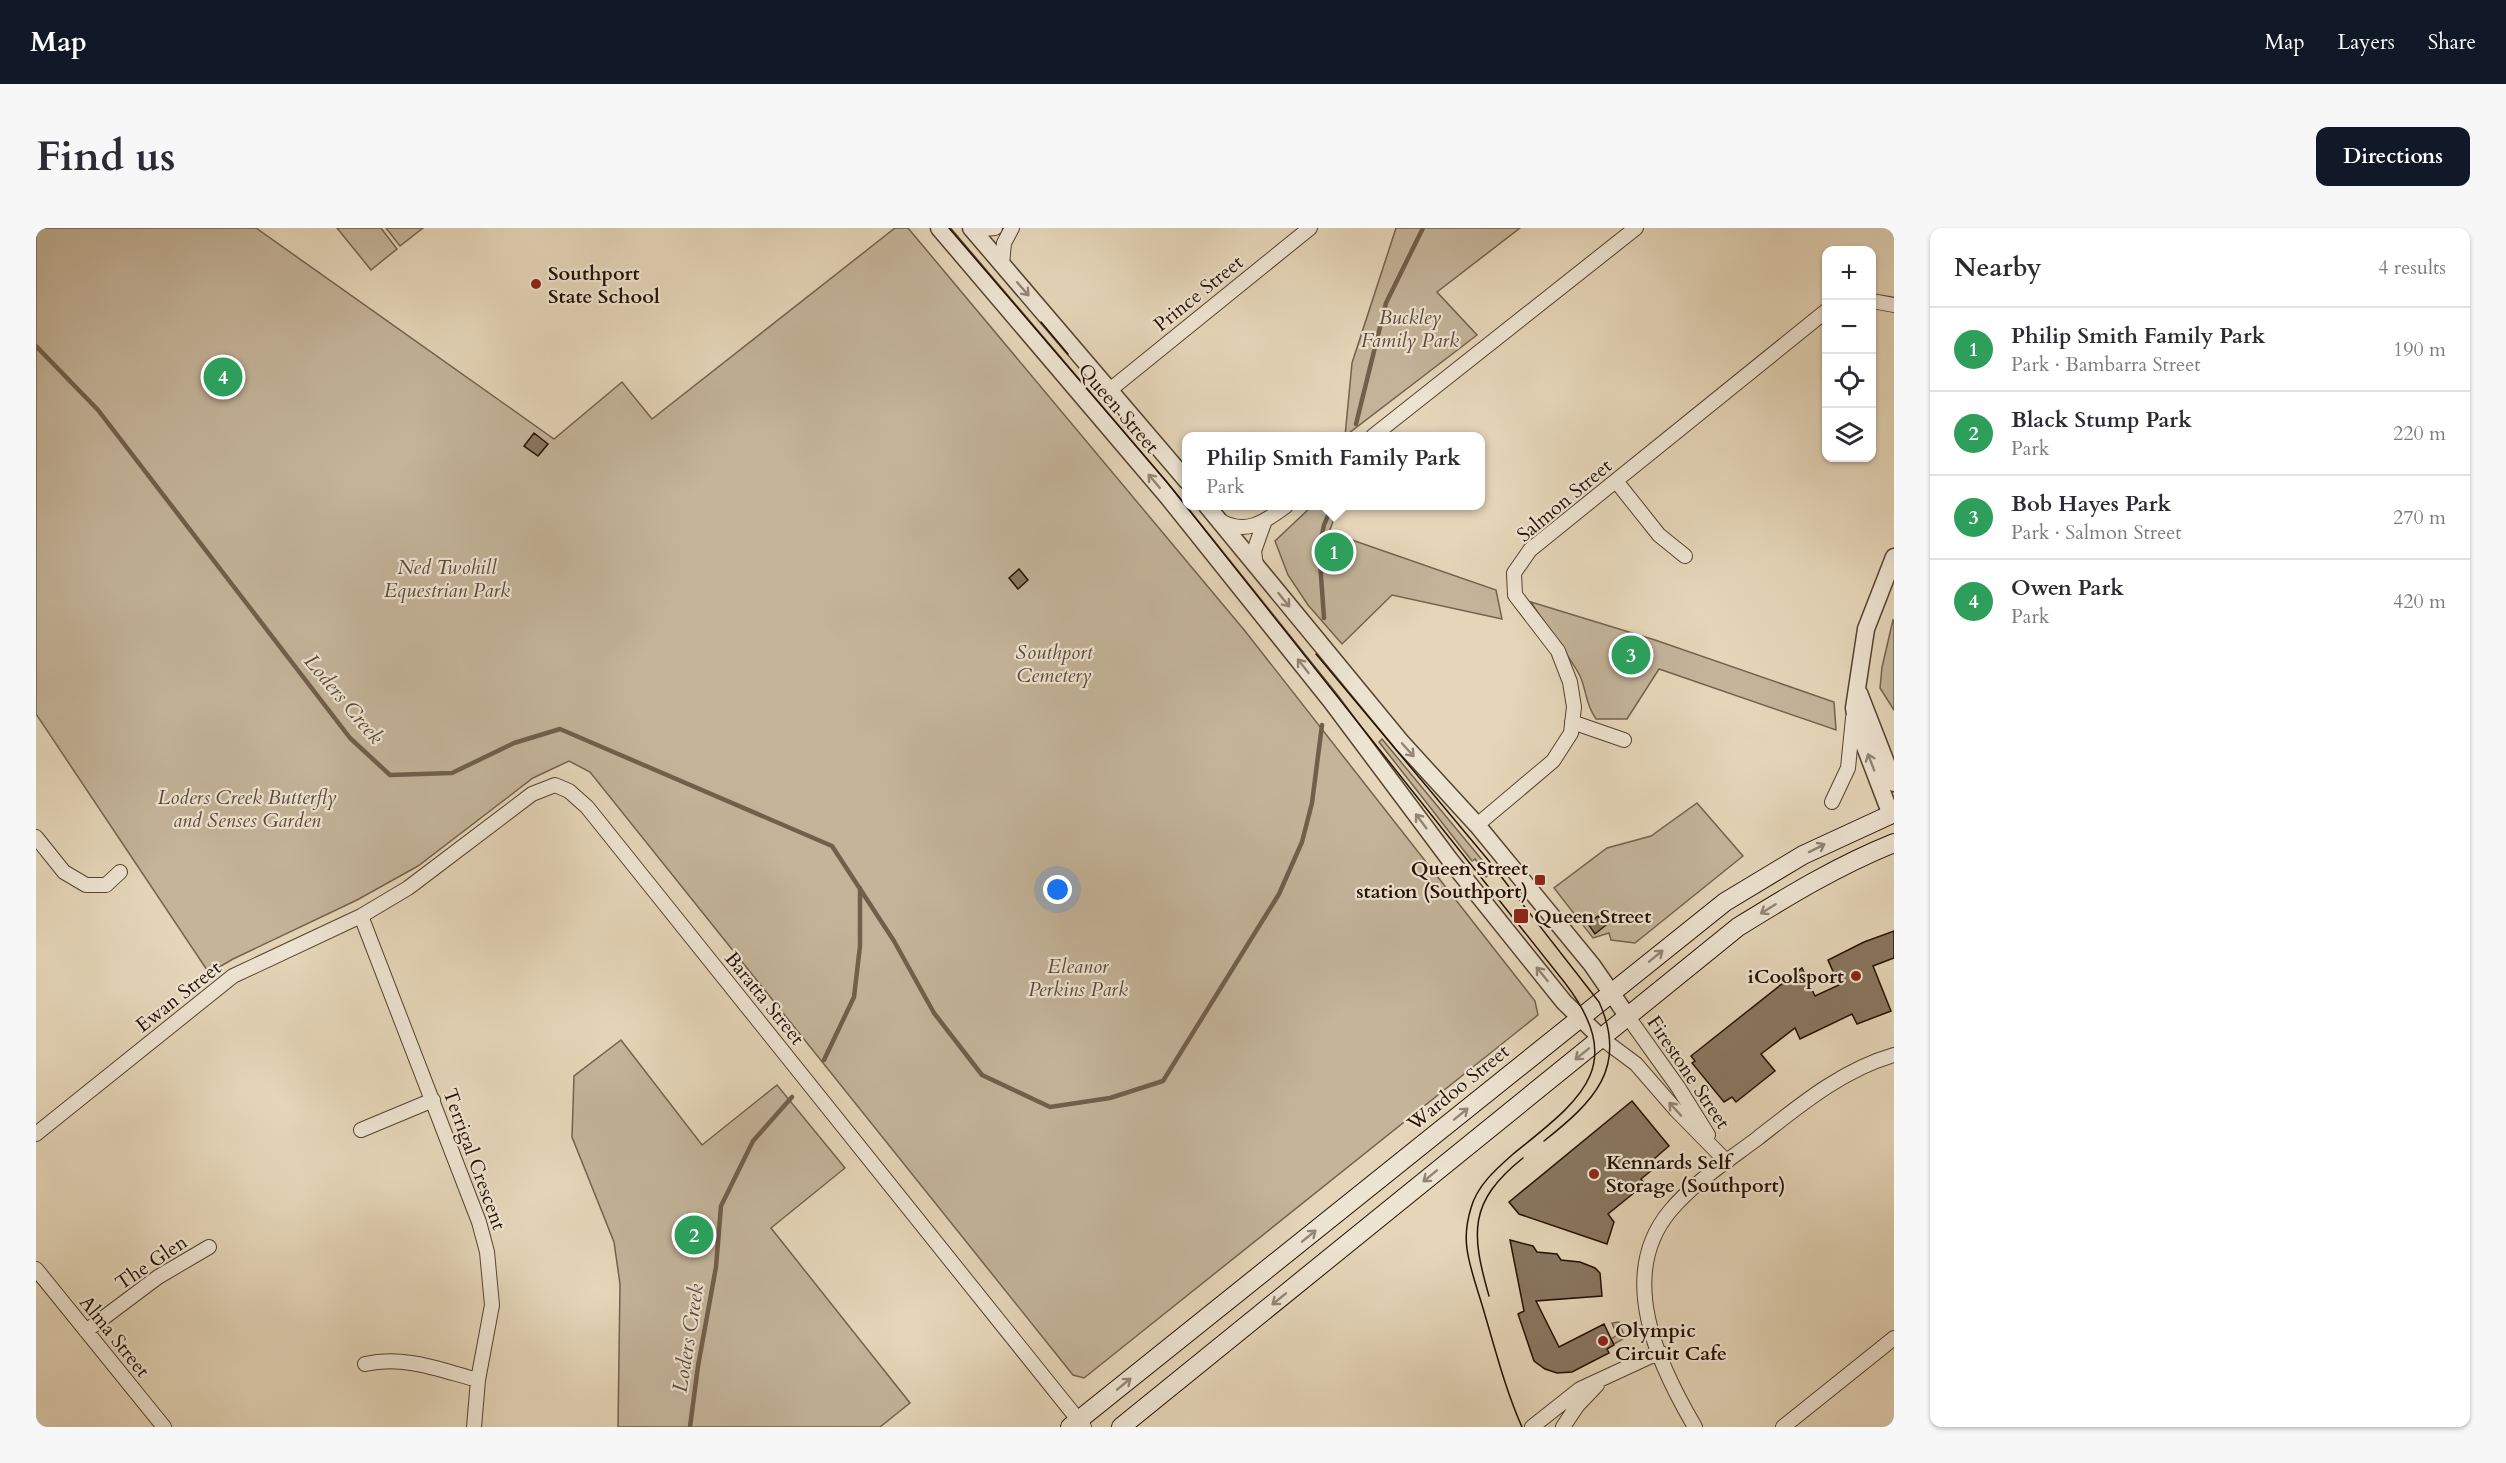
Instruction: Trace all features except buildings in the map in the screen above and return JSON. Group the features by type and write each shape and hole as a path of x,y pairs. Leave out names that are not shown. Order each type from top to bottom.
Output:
{"main road":[{"name":"Wardoo Street","path":"1077,1425 1610,993 1735,895 1803,855 1893,816"},
{"path":"1121,1427 1738,927 1819,879 1894,843"}],"street":[{"name":"Queen Street","path":"939,228 1167,496 1324,692 1450,860 1580,1018 1601,1038"},
{"path":"972,229 995,228"},
{"path":"1002,264 1004,243 1012,228"},
{"name":"Prince Street","path":"1110,389 1310,228"},
{"path":"1378,432 1636,228"},
{"name":"Queen Street","path":"972,229 1182,475"},
{"path":"1876,302 1894,305"},
{"name":"Salmon Street","path":"1477,825 1553,761 1570,733 1572,722 1574,707 1562,661 1558,651 1515,595 1514,573 1530,550 1822,315"},
{"path":"1616,481 1659,536 1685,556"},
{"path":"1210,510 1395,734 1477,825 1592,965 1628,1017"},
{"path":"1219,520 1240,527 1264,523 1281,510"},
{"path":"1256,566 1254,554 1264,523"},
{"path":"1832,802 1848,768 1857,675 1866,629 1894,557"},
{"path":"1857,675 1860,698 1894,783"},
{"path":"1854,708 1857,726 1893,816"},
{"path":"1572,722 1624,740"},
{"path":"1871,727 1894,764"},
{"name":"Baratta Street","path":"361,916 410,887 532,794 555,785 569,791 587,807 1077,1425"},
{"path":"36,837 64,872 86,885 106,885 120,872"},
{"name":"Terrigal Crescent","path":"361,916 479,1222 487,1252 492,1305 478,1380 474,1427"},
{"name":"Ewan Street","path":"36,1134 233,976 361,916"},
{"name":"Firestone Street","path":"1628,1017 1682,1093 1717,1150"},
{"name":"Firestone Street","path":"1601,1038 1636,1064 1727,1162"},
{"path":"1695,1427 1660,1352 1646,1310 1643,1286 1650,1247 1659,1226 1681,1199 1814,1095 1852,1072 1894,1055"},
{"path":"361,1130 433,1100"},
{"name":"The Glen","path":"86,1331 158,1277 209,1247"},
{"name":"Alma Street","path":"36,1269 164,1427"},
{"path":"1783,1427 1894,1338"},
{"path":"1532,1427 1570,1395 1660,1352"},
{"path":"365,1364 385,1359 399,1360 478,1380"},
{"path":"1563,1427 1587,1395 1611,1375"}],"green space":[{"path":"36,228 256,228 554,439 622,382 652,419 895,228 908,228 1245,631 1535,1001 1538,1015 1084,1378 1073,1375 590,772 569,761 533,778 418,866 357,900 233,959 209,973 36,714 36,346 39,348 36,345"},
{"path":"337,228 381,228 397,249 371,270"},
{"path":"386,228 423,228 400,246"},
{"name":"Buckley Family Park","path":"1396,228 1520,228 1437,292 1477,335 1350,432 1345,432 1352,363"},
{"path":"1308,510 1337,510 1329,532 1496,590 1502,619 1392,595 1342,644 1308,605 1288,575 1275,541"},
{"path":"1531,602 1655,640 1834,702 1836,730 1659,669 1627,719 1596,719 1589,707 1579,674"},
{"path":"1893,620 1894,710 1880,688 1882,667"},
{"path":"1382,739 1492,872 1486,877 1476,865 1478,863 1475,859 1472,861 1379,742"},
{"path":"1697,803 1743,856 1635,943 1611,940 1609,933 1593,938 1554,888 1607,848 1651,836"},
{"path":"621,1040 702,1145 777,1085 845,1168 771,1228 910,1403 880,1427 618,1427 620,1284 614,1242 572,1137 574,1076"},
{"path":"1619,1322 1625,1338 1614,1344 1611,1339 1617,1335 1612,1323"}],"waterway":[{"path":"1356,424 1386,303 1423,228"},
{"name":"Loders Creek","path":"36,346 98,410 350,738 390,775 452,773 514,743 560,729 832,846 894,941 934,1013 982,1075 1050,1107 1110,1098 1163,1081 1279,894 1302,842 1312,803 1322,725"},
{"path":"1324,618 1319,548 1330,510"},
{"name":"Loders Creek","path":"824,1060 854,997 860,946 860,888"},
{"name":"Loders Creek","path":"690,1427 698,1366 716,1267 721,1206 753,1141 792,1097"}],"tram line":[{"path":"949,228 1182,501"},
{"path":"1041,322 1068,354"},
{"path":"1189,510 1565,983 1584,1013 1593,1038 1594,1061 1588,1081 1575,1099 1557,1117 1487,1179 1474,1200 1467,1223 1466,1244 1472,1274 1506,1385 1522,1427"},
{"path":"1316,654 1489,861 1599,1002 1607,1025 1610,1046 1608,1065 1591,1097 1562,1127 1544,1141"},
{"path":"1489,1296 1479,1254 1477,1236 1479,1220 1483,1204 1492,1189 1523,1158"}],"place":[{"name":"Southport State School","path":"536,284"},
{"name":"Owen Park","path":"223,377"},
{"name":"Philip Smith Family Park","path":"1334,552"},
{"name":"Bob Hayes Park","path":"1631,655"},
{"name":"Queen Street station (Southport)","path":"1540,880"},
{"name":"Queen Street","path":"1521,916"},
{"name":"iCoolsport","path":"1856,976"},
{"name":"Kennards Self Storage (Southport)","path":"1594,1174"},
{"name":"Black Stump Park","path":"694,1235"},
{"name":"Olympic Circuit Cafe","path":"1603,1341"}],"park label":[{"name":"Ned Twohill Equestrian Park","path":"447,578"},
{"name":"Southport Cemetery","path":"1054,664"},
{"name":"Loders Creek Butterfly and Senses Garden","path":"247,808"},
{"name":"Eleanor Perkins Park","path":"1078,978"}]}
